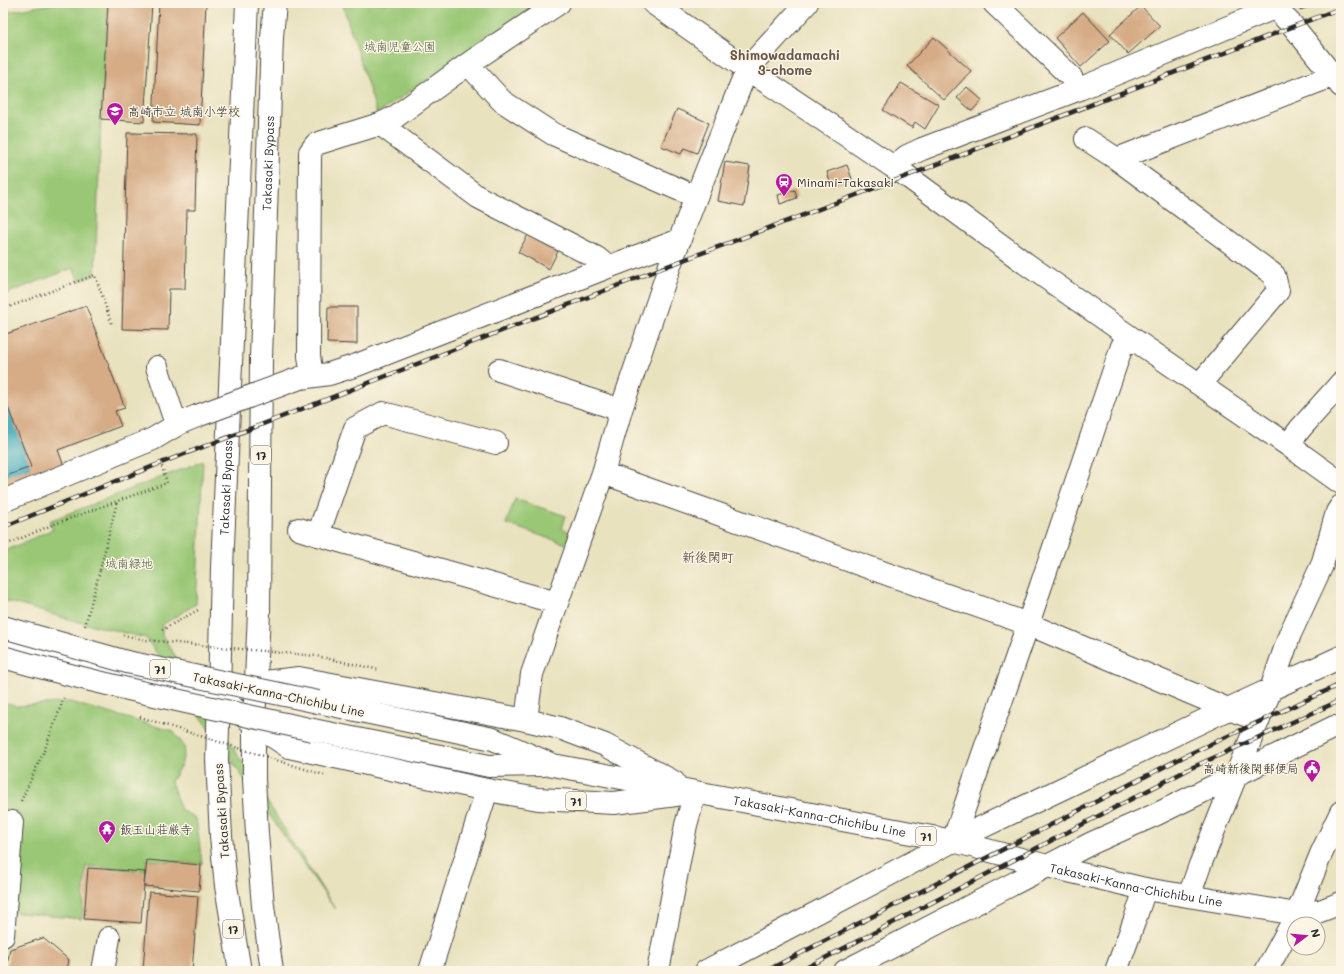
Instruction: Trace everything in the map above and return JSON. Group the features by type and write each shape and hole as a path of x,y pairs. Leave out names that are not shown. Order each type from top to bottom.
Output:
{"main road":[{"name":"Takasaki Bypass","path":"240,971 226,886 221,836 217,760 222,559 247,3"},
{"name":"Takasaki Bypass","path":"272,971 263,906 257,834 254,779 254,724 259,612 261,351 272,37 275,3"},
{"path":"653,3 747,69 894,167 1132,339 1200,384 1341,483"},
{"path":"526,720 532,674 602,473 621,410 670,265 696,197 747,69 807,3"},
{"path":"994,3 1071,77 1077,90"},
{"path":"306,377 309,356 310,152 316,144 380,124 394,117 468,64 557,4"},
{"path":"894,167 908,156 922,149 1077,90 1276,5 1337,81 1117,159"},
{"path":"468,64 502,101 553,134 696,197"},
{"path":"380,124 478,197 597,258 608,267"},
{"path":"1086,139 1117,159 1274,275 1278,291 1200,384"},
{"path":"3,500 153,439 189,420 306,377 329,374 357,365 680,240"},
{"path":"953,842 1122,346 1132,339"},
{"path":"157,367 173,415 189,420"},
{"path":"499,370 621,410"},
{"path":"1288,445 1300,429 1341,383"},
{"path":"496,444 383,413 355,428 309,532 557,602"},
{"path":"602,473 1028,624 1228,709 1258,720"},
{"path":"1189,896 1200,865 1271,690 1290,634 1322,565 1337,512 1341,506"},
{"name":"Takasaki-Kanna-Chichibu Line","path":"3,627 127,662 493,739 554,765 953,842 1145,889 1297,914 1320,911 1341,903"},
{"name":"71","path":"3,636 66,659"},
{"name":"71","path":"3,648 66,659 219,697 254,724 289,747 487,790 538,799 614,803 695,793"},
{"name":"Takasaki-Kanna-Chichibu Line","path":"3,657 54,672 122,689 489,766 554,765"},
{"path":"706,971 953,842 1228,709 1341,658"},
{"name":"71","path":"219,697 256,683 299,678 526,720 560,728 605,745 695,793"},
{"path":"845,971 1092,843 1157,814 1334,727"},
{"path":"430,971 487,790"},
{"path":"658,971 687,820 695,793"},
{"path":"1266,971 1297,914 1321,854 1341,812"},
{"path":"3,936 12,822"},
{"path":"1116,971 1145,889"},
{"path":"103,971 109,938"}],"path":[{"path":"3,309 95,275 112,326"},
{"path":"3,546 52,525 167,483 165,476"},
{"path":"100,570 117,501"},
{"path":"162,630 200,608"},
{"path":"81,625 88,626"},
{"path":"117,633 146,640 316,656 380,670"},
{"path":"63,695 71,697"},
{"path":"139,717 327,776"},
{"path":"12,822 44,751"}],"green space":[{"path":"56,3 108,4 101,119 95,275 79,281 73,268 3,295 3,13"},
{"name":"城南児童公園","path":"342,3 530,3 529,10 377,114"},
{"name":"城南緑地","path":"203,461 196,604 162,625 162,635 335,909 146,638 75,621 3,600 3,552 53,529 49,521"},
{"path":"515,499 566,516 562,529 570,532 566,544 506,524"},
{"name":"飯玉山荘厳寺","path":"3,702 16,706 70,702 173,731 185,747 182,763 171,782 181,810 196,818 202,864 147,860 145,871 86,866 82,919 10,912 7,815 3,809"}],"water":[{"path":"3,395 31,467 3,477"}],"building":[{"path":"108,3 152,4 144,122 101,119"},
{"path":"159,3 206,3 200,125 153,122"},
{"path":"1302,3 1324,3 1300,10"},
{"path":"1141,6 1160,26 1128,54 1110,34"},
{"path":"1083,12 1110,41 1081,67 1055,38"},
{"path":"934,37 971,71 944,100 907,66"},
{"path":"901,83 939,105 925,129 915,122 912,128 883,110"},
{"path":"967,87 982,100 972,111 957,98"},
{"path":"677,109 709,123 697,153 684,148 681,154 661,146"},
{"path":"127,133 197,134 195,210 187,210 185,289 169,289 168,330 122,329"},
{"path":"725,162 750,166 744,206 718,201"},
{"path":"847,165 852,179 831,186 827,172"},
{"path":"795,190 797,198 780,204 778,195"},
{"path":"528,235 558,251 549,269 518,252"},
{"path":"86,306 125,408 115,411 121,426 58,450 64,466 3,492 3,477 31,467 3,395 3,335"},
{"path":"328,307 357,307 357,344 327,343"},
{"path":"147,860 201,865 199,891 144,886"},
{"path":"88,868 145,872 141,923 84,919"},
{"path":"149,892 198,896 192,971 143,970"},
{"path":"43,938 69,960 67,971 6,971 10,949"}],"railway":[{"path":"3,527 161,463 670,265 907,176 1341,8"},
{"path":"766,971 1187,755 1341,684"},
{"path":"800,971 1191,768 1341,700"}],"place":[{"name":"高崎市立 城南小学校","path":"115,126"},
{"name":"Minami-Takasaki","path":"784,197"},
{"name":"高崎新後閑郵便局","path":"1312,783"},
{"name":"飯玉山荘厳寺","path":"107,844"}],"district":[{"name":"Shimowadamachi 3-chome","path":"785,62"},
{"name":"新後閑町","path":"708,556"}]}
